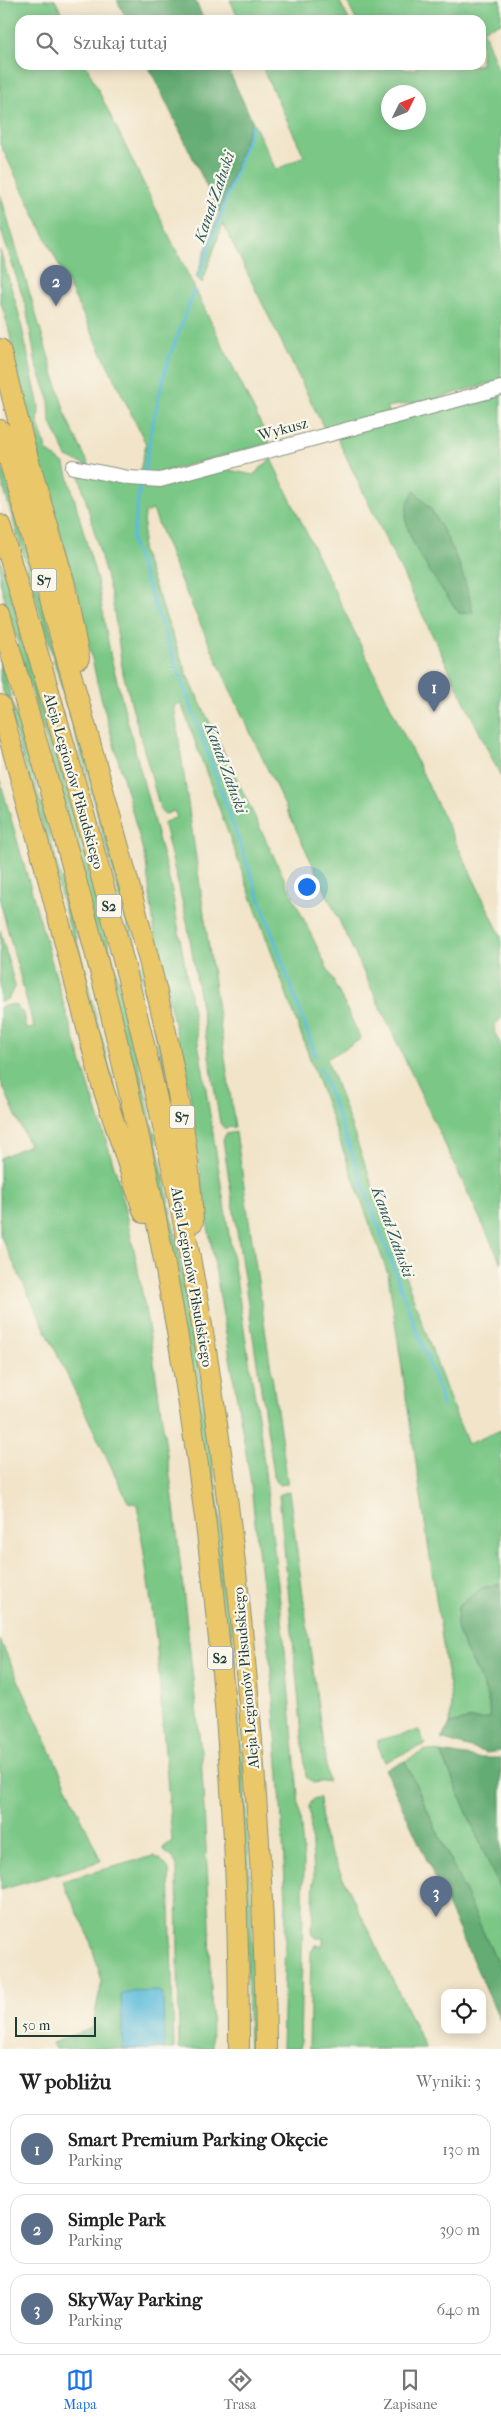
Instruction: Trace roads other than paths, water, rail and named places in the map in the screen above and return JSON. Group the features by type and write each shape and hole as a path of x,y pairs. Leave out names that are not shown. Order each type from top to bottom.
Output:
{"highway":[{"path":"0,349 27,455 64,580 79,660 87,730"},
{"name":"S7","path":"0,430 87,730 146,946 173,1057 191,1182 196,1292"},
{"name":"Aleja Legionów Piłsudskiego","path":"0,525 68,756 125,964 166,1138 196,1292 227,1489 247,1674 258,1819 266,2049"},
{"name":"Aleja Legionów Piłsudskiego","path":"0,615 65,839 104,989 139,1137 165,1270 196,1459 222,1683 236,1900 239,2049"},
{"path":"0,705 40,848 102,1085 120,1143 165,1270"},
{"path":"0,750 40,848"}],"street":[{"name":"Wykusz","path":"73,467 129,478 160,480 501,388"}],"water":[{"path":"158,1991 162,1993 163,1999 164,2049 123,2049 121,1994 125,1992"}],"waterway":[{"name":"Kanał Załuski","path":"199,276 252,126"},
{"name":"Kanał Załuski","path":"144,475 153,421 167,364 194,291"},
{"name":"Kanał Załuski","path":"140,485 132,542 316,1056"},
{"name":"Kanał Załuski","path":"320,1067 440,1394 442,1406"}],"place":[{"name":"Simple Park","path":"56,306"},
{"name":"Smart Premium Parking Okęcie","path":"434,712"},
{"name":"SkyWay Parking","path":"436,1917"}]}
